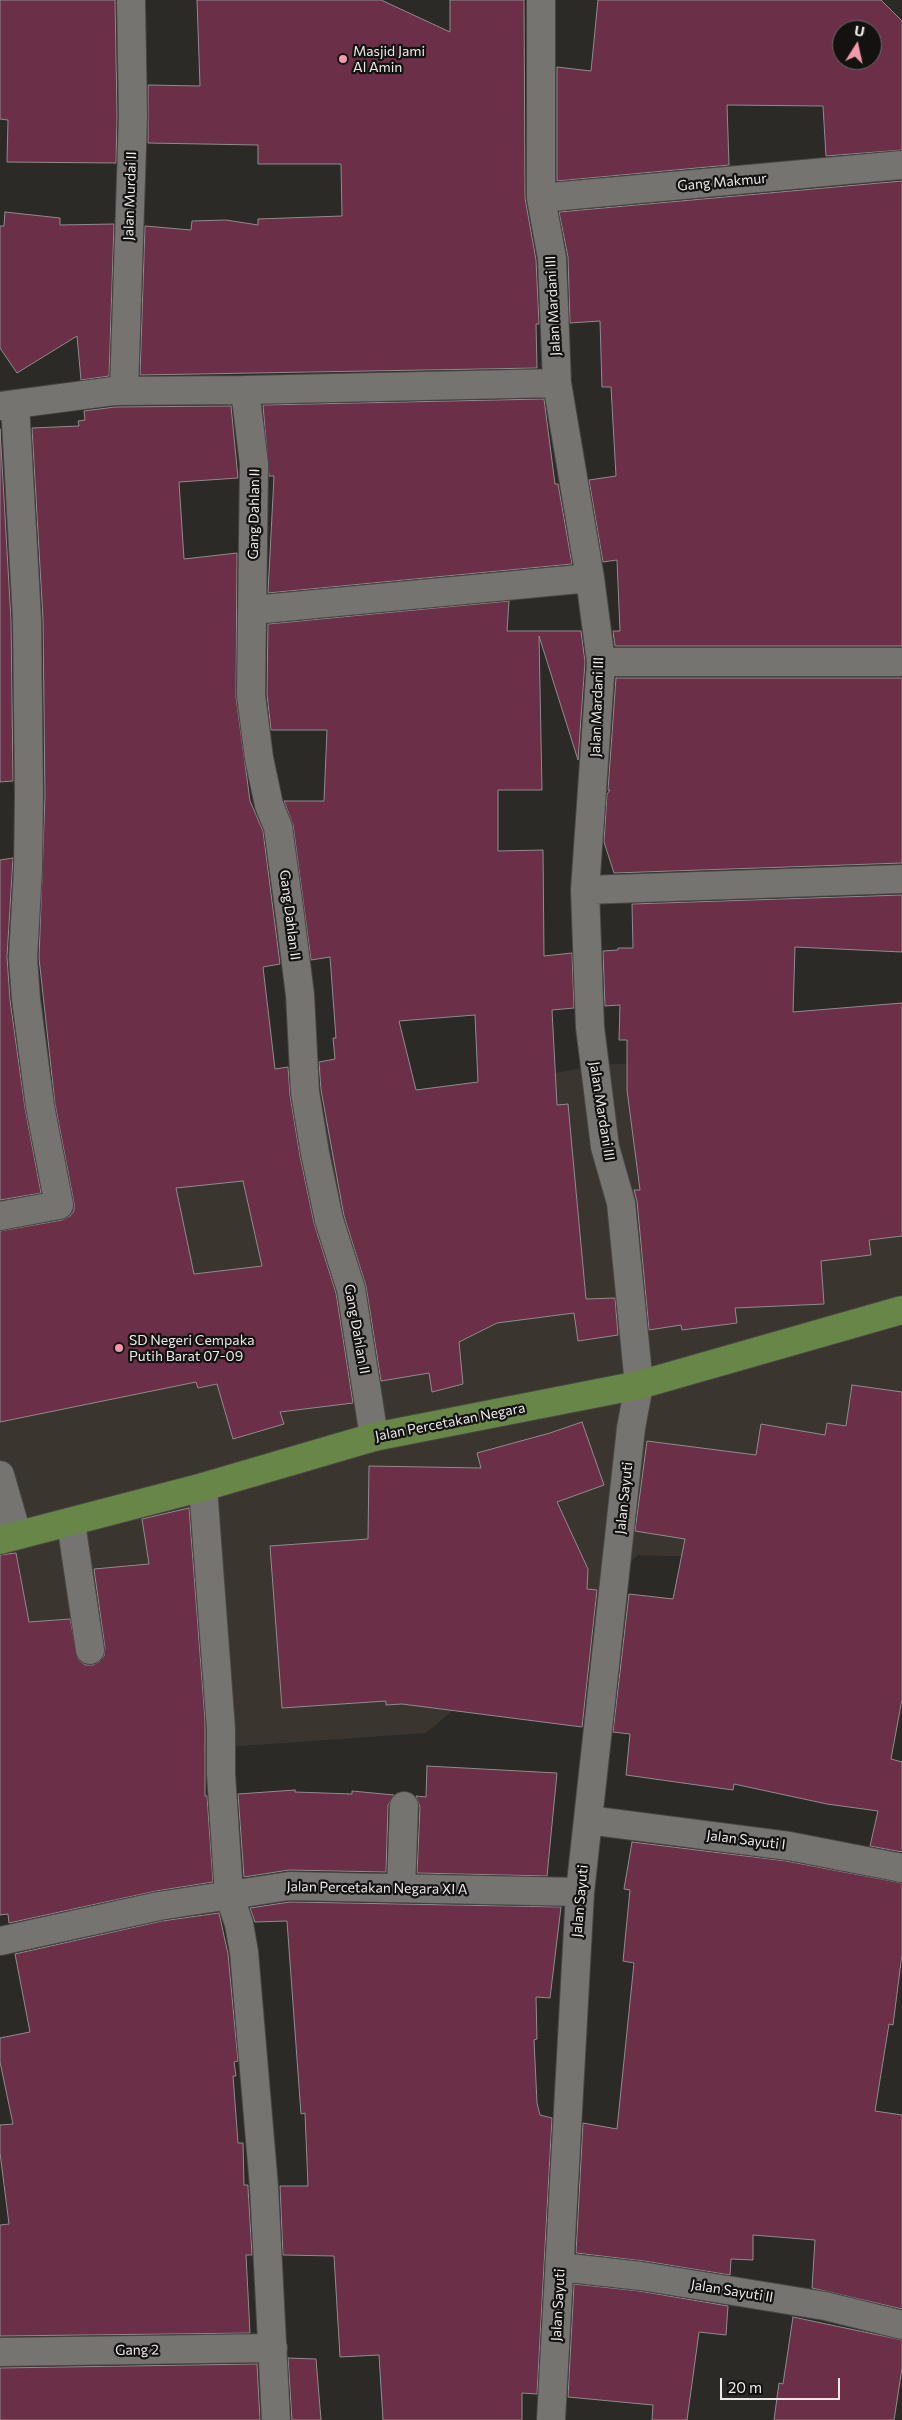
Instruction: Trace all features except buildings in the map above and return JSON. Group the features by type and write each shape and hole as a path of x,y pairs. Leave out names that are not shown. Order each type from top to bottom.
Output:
{"main road":[{"name":"Jalan Percetakan Negara","path":"9,1537 71,1523 203,1487 374,1437 639,1385 902,1310"}],"street":[{"name":"Jalan Murdai II","path":"124,391 133,116 131,0"},
{"name":"Jalan Mardani III","path":"541,0 541,198 552,258 557,383 590,578 602,662 585,890 590,1027 606,1147 621,1203 639,1385"},
{"name":"Gang Makmur","path":"541,198 902,165"},
{"path":"0,1216 59,1205 33,1057 23,958 29,796 27,619 7,405 124,391 557,383"},
{"name":"Gang Dahlan II","path":"245,390 254,464 251,695 259,758 269,805 278,827 300,995 305,1092 329,1220 352,1289 374,1437"},
{"path":"253,610 590,578"},
{"path":"602,662 902,662"},
{"path":"585,890 902,879"},
{"name":"Jalan Sayuti","path":"551,2420 580,1892 631,1428 639,1385"},
{"path":"0,1475 9,1537"},
{"path":"203,1487 221,1729 221,1774 229,1894 239,1924 244,1952 264,2178 276,2420"},
{"path":"71,1523 90,1650"},
{"path":"401,1888 404,1806"},
{"name":"Jalan Sayuti I","path":"588,1820 789,1846 902,1868"},
{"name":"Jalan Percetakan Negara XI A","path":"0,1941 150,1908 289,1886 580,1892"},
{"name":"Jalan Sayuti II","path":"560,2267 641,2276 825,2306 902,2326"},
{"name":"Gang 2","path":"0,2352 273,2348"}],"shaded area":[{"path":"902,1050 902,1564 638,1555 426,1733 0,1763 0,1181 596,1065"}],"place":[{"name":"Masjid Jami Al Amin","path":"343,59"},
{"name":"SD Negeri Cempaka Putih Barat 07-09","path":"119,1348"}]}
